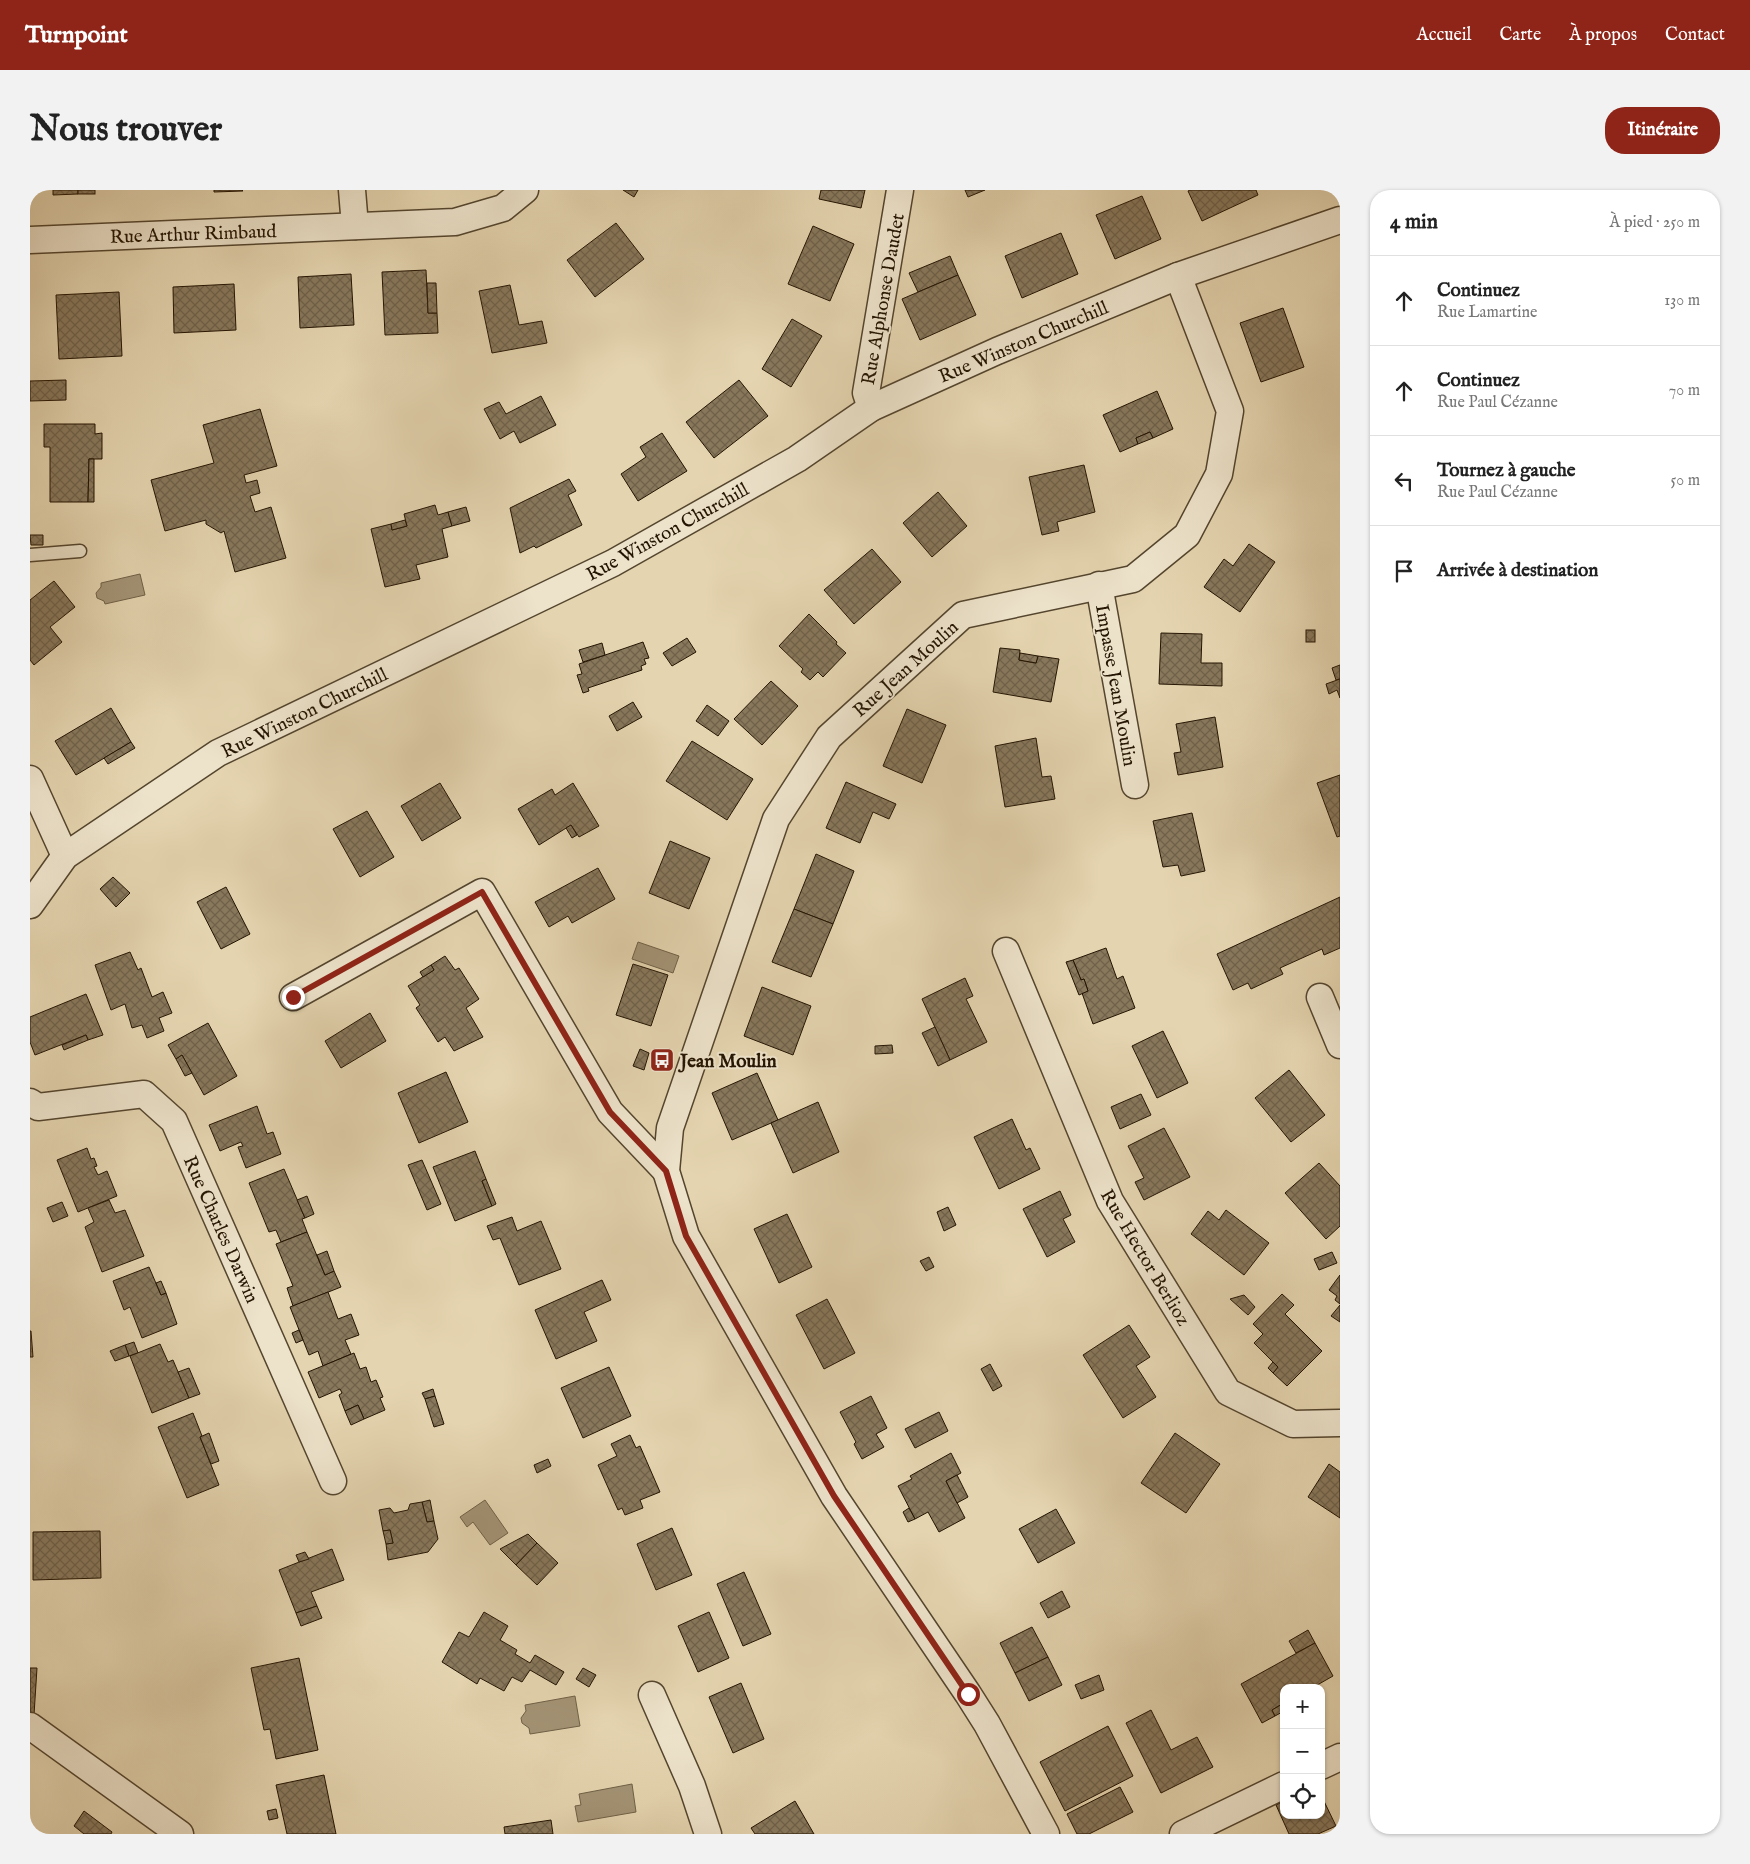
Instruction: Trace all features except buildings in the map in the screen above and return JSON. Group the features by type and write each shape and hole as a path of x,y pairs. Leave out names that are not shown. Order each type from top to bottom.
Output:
{"street":[{"path":"352,190 355,226"},
{"name":"Rue Arthur Rimbaud","path":"30,240 455,222 503,208 525,190"},
{"name":"Rue Alphonse Daudet","path":"871,408 866,393 900,190"},
{"name":"Rue Winston Churchill","path":"30,905 65,856 218,753 612,563 797,459 871,408 997,351 1178,276 1340,220"},
{"name":"Rue Jean Moulin","path":"666,1171 670,1128 776,819 829,737 963,614 1133,579 1187,535 1219,474 1230,411 1178,276"},
{"name":"Impasse Jean Moulin","path":"1099,585 1135,786"},
{"path":"30,779 65,856"},
{"path":"293,997 482,892 610,1112 666,1171 686,1236 829,1487 982,1716 1046,1834"},
{"name":"Rue Hector Berlioz","path":"1006,951 1110,1201 1228,1392 1292,1424 1340,1423"},
{"path":"1320,997 1340,1045"},
{"name":"Rue Charles Darwin","path":"30,1102 38,1107 144,1094 174,1121 333,1481"},
{"path":"652,1695 692,1786 708,1834"},
{"path":"30,1726 180,1834"},
{"path":"1325,1764 1340,1757"},
{"path":"1183,1834 1280,1787"}],"lane":[{"path":"30,554 80,551"}],"shaded area":[{"path":"140,574 145,595 105,604 104,601 97,598 96,593 101,587 101,583"},
{"path":"638,942 679,956 673,973 632,959"},
{"path":"485,1500 508,1533 490,1545 473,1522 467,1527 460,1517"},
{"path":"575,1696 580,1726 530,1734 529,1728 522,1723 521,1718 526,1711 525,1705"},
{"path":"632,1784 636,1812 578,1822 575,1806 581,1805 579,1794"}],"place":[{"name":"Jean Moulin","path":"662,1060"}],"route":[{"path":"293,997 482,892 610,1112 666,1171 686,1236 834,1496 968,1694"}]}
